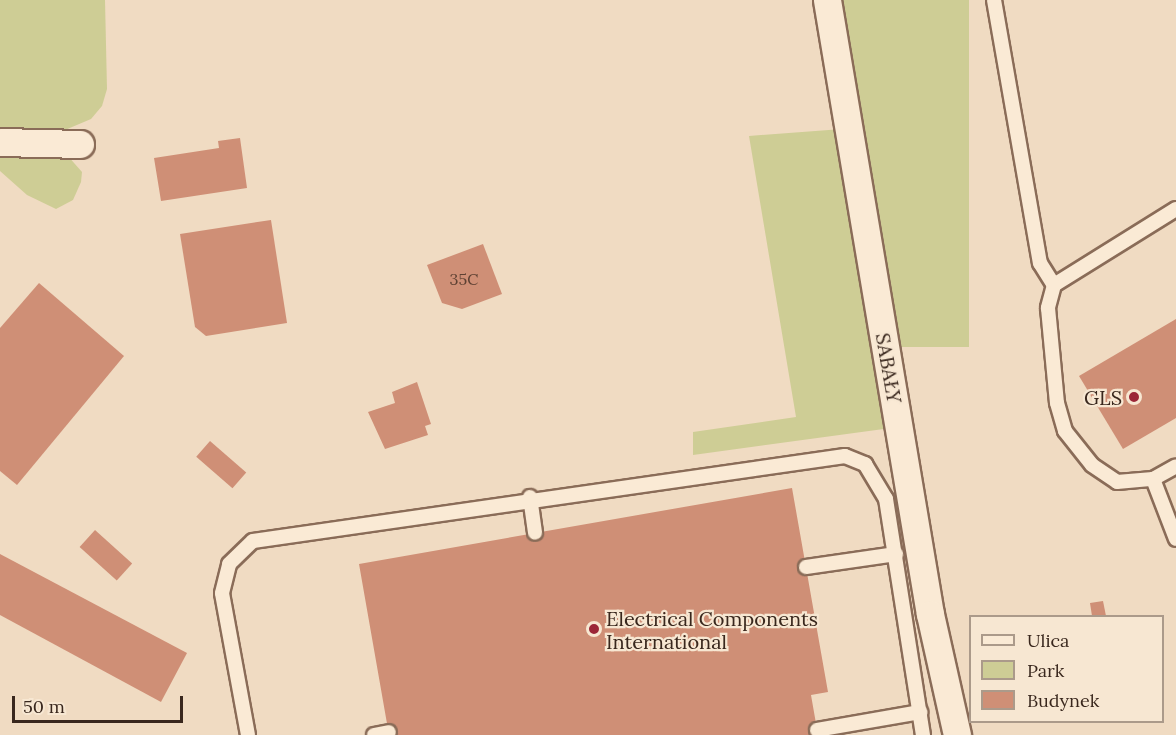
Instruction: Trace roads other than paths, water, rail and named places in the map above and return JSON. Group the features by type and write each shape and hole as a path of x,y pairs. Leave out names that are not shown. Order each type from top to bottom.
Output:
{"street":[{"name":"SABAŁY","path":"827,0 930,614 957,735"},
{"path":"0,142 80,144"}],"lane":[{"path":"994,0 1040,263 1054,285"},
{"path":"1176,209 1054,285 1048,308 1065,431 1092,465 1117,482 1153,479 1176,466"},
{"path":"248,735 222,593 229,564 239,551 270,535 530,497 844,456 866,464 877,480 896,554 923,735"},
{"path":"1153,479 1176,539"},
{"path":"530,497 535,533"},
{"path":"806,567 896,554"},
{"path":"817,729 920,712"},
{"path":"374,735 389,732"}],"place":[{"name":"GLS","path":"1134,397"},
{"name":"Electrical Components International","path":"594,629"}]}
